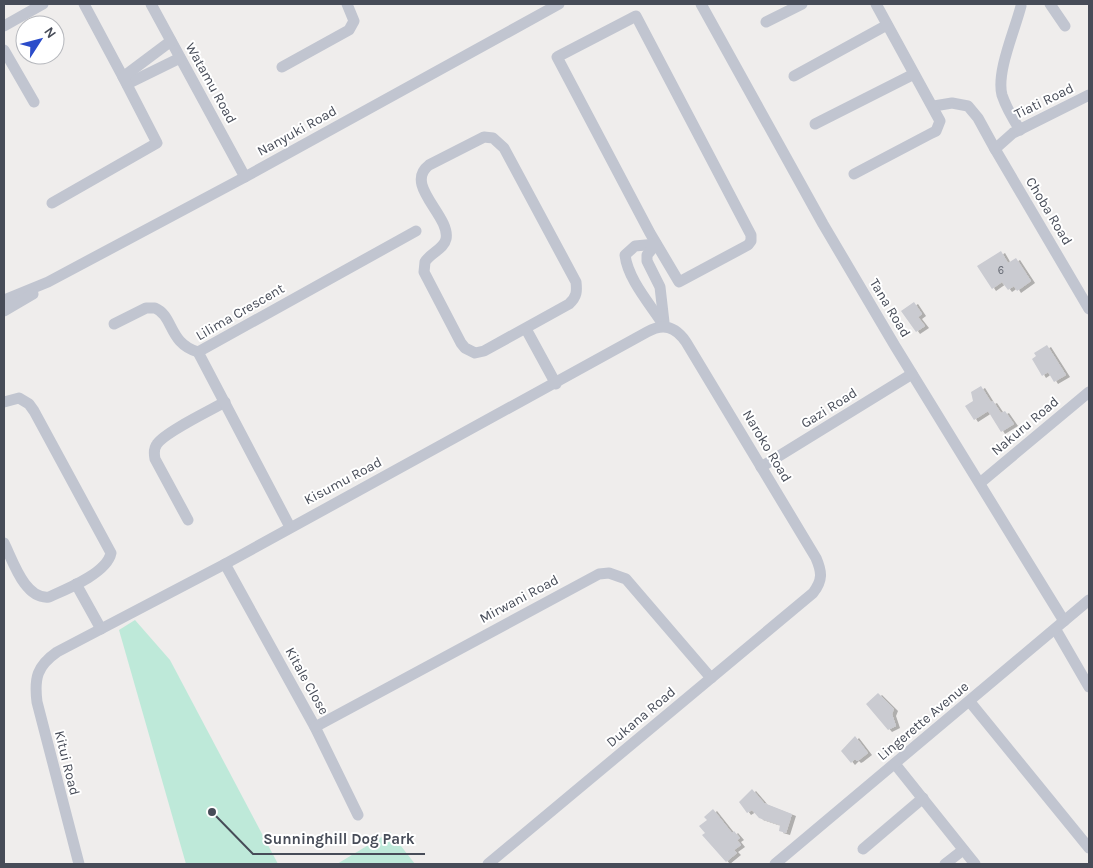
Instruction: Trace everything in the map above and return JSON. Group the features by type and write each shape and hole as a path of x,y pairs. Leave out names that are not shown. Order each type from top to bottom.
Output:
{"street":[{"path":"4,26 43,4"},
{"path":"52,203 158,143 84,4"},
{"name":"Watamu Road","path":"151,4 245,177"},
{"path":"282,67 343,34 353,26 353,15 347,4"},
{"name":"Nanyuki Road","path":"4,300 48,282 245,177 559,4"},
{"name":"Tana Road","path":"701,4 823,224 912,374 1064,621"},
{"path":"766,22 802,4"},
{"path":"854,174 936,131 940,121 934,106 914,74 876,4"},
{"path":"1050,4 1065,26"},
{"path":"995,149 1016,131 1001,88 1003,71 1021,5"},
{"path":"636,16 751,235 751,241 748,244 679,282 656,244 557,57 636,16"},
{"path":"794,76 887,25"},
{"path":"125,81 146,60 171,41"},
{"path":"4,50 34,102"},
{"path":"125,81 180,58"},
{"path":"815,124 914,74"},
{"name":"Tiati Road","path":"1016,131 1089,95"},
{"name":"Choba Road","path":"934,106 952,103 968,106 978,118 1089,309"},
{"path":"484,137 493,138 504,148 576,282 577,290 573,301 526,329 484,351 470,352 461,343 424,272 425,262 442,247 446,235 443,224 424,190 421,174 429,165 484,137"},
{"name":"Lilima Crescent","path":"290,527 198,352 416,231"},
{"path":"656,244 647,255 647,261 660,287 664,326"},
{"path":"656,244 635,246 625,255 626,262 635,280 664,326"},
{"name":"Nanyuki Road","path":"4,311 35,293 48,282"},
{"path":"114,324 146,308 155,308 161,313 178,341 188,349 198,352"},
{"name":"Kisumu Road","path":"39,668 57,652 225,564 556,384 646,332 664,326"},
{"name":"Naroko Road","path":"664,326 678,331 686,342 819,566 821,578 813,593"},
{"path":"526,329 556,384"},
{"name":"Gazi Road","path":"761,467 912,374"},
{"name":"Nakuru Road","path":"980,483 1089,392"},
{"path":"4,402 19,398 29,404 34,411 110,548 110,557 105,565 76,584 49,597 39,596 29,589 4,544"},
{"path":"188,520 157,465 155,449 157,444 167,436 225,402"},
{"name":"Kitale Close","path":"225,564 315,726 358,815"},
{"name":"Mirwani Road","path":"315,726 598,574 609,573 626,579 711,678"},
{"path":"76,584 101,629"},
{"name":"Dukana Road","path":"488,864 813,593"},
{"name":"Lingerette Avenue","path":"775,864 1056,630 1089,600"},
{"path":"1056,630 1089,686"},
{"name":"Kitui Road","path":"39,668 35,681 37,702 78,864"},
{"path":"970,702 1089,848"},
{"path":"895,764 975,864"},
{"path":"863,849 923,798"},
{"path":"946,864 963,850"}],"green space":[{"path":"135,620 170,660 278,864 186,864 119,630"},
{"path":"390,832 415,864 337,864"}],"building":[{"path":"1001,251 1008,263 1016,258 1031,281 1017,291 1014,286 1008,290 1002,282 992,289 977,266"},
{"path":"914,302 922,314 918,317 925,326 916,332 901,311"},
{"path":"1047,345 1066,375 1054,382 1048,372 1042,376 1032,359 1036,356 1034,353"},
{"path":"981,386 991,402 993,401 1001,413 1005,411 1014,424 1001,432 988,411 974,420 965,406 973,401 971,392"},
{"path":"878,693 894,709 892,714 896,726 888,730 866,704"},
{"path":"855,736 868,753 851,763 841,751"},
{"path":"752,789 764,803 792,814 786,833 779,831 780,825 759,818 752,810 747,813 739,802"},
{"path":"713,809 732,833 734,831 740,838 737,840 741,845 734,850 737,853 726,862 702,835 705,833 699,826 707,820 704,817"}],"place":[{"name":"Sunninghill Dog Park","path":"212,812"}]}
